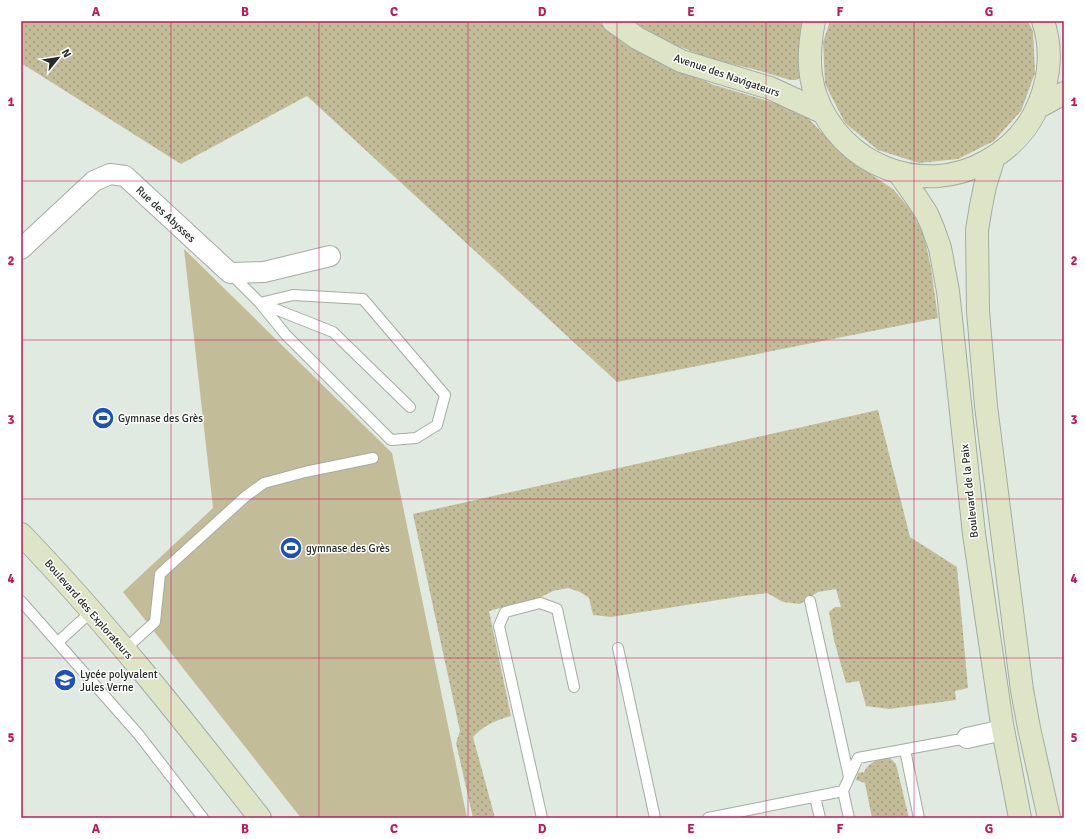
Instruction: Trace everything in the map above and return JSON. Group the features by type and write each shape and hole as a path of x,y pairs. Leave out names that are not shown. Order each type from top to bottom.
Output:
{"main road":[{"name":"Avenue des Navigateurs","path":"613,21 637,38 681,61 770,88 822,112"},
{"path":"814,21 810,38 810,70 815,95 822,112 842,139 868,160 898,172 920,176 948,175 975,167 994,157 1005,149 1024,131 1037,108 1046,81 1049,59 1048,42 1043,21"},
{"path":"1037,108 1064,93"},
{"path":"994,157 985,186 977,230 978,311 986,406 1021,682 1029,728 1049,818"},
{"name":"Boulevard de la Paix","path":"898,172 916,197 933,228 940,248 946,284 974,534 1003,730 1020,818"},
{"name":"Boulevard des Explorateurs","path":"21,534 125,649 260,818"}],"street":[{"name":"Rue des Abysses","path":"21,249 94,181 110,174 126,176 230,273"},
{"path":"230,273 264,272 330,256"},
{"path":"967,738 1003,730"}],"lane":[{"path":"230,273 260,303 286,335 391,440 416,438 437,424 445,395 363,299 293,295 260,303"},
{"path":"260,303 333,332 410,407"},
{"path":"125,649 155,622 160,574 246,496 264,483 305,472 373,458"},
{"path":"21,601 139,735 203,818"},
{"path":"810,601 849,777"},
{"path":"542,818 499,626 505,612 540,603 557,609 574,687"},
{"path":"58,642 92,611"},
{"path":"618,648 655,818"},
{"path":"849,818 843,791 858,758 967,738"},
{"path":"905,750 919,818"},
{"path":"710,818 843,791"},
{"path":"815,797 820,818"}],"shaded area":[{"path":"21,21 600,21 640,52 714,85 785,106 807,117 828,139 863,169 893,189 911,210 924,235 931,268 938,318 617,382 307,96 181,164 21,63"},
{"path":"632,21 805,21 801,77 796,80 790,80 711,59 663,40"},
{"path":"830,21 1028,21 1033,31 1035,73 1021,111 994,141 958,159 919,163 878,150 845,123 825,84 823,42"},
{"name":"gymnase des Grès","path":"184,249 392,453 467,818 301,818 123,592 213,508"},
{"path":"878,410 910,537 957,567 968,688 955,691 956,700 889,709 866,706 859,681 846,683 834,640 829,612 835,607 841,607 836,589 818,592 800,604 783,602 767,593 611,617 593,615 589,598 580,592 568,588 553,591 539,598 489,611 511,716 490,724 473,737 495,818 473,818 456,743 460,731 413,514"},
{"path":"889,757 896,764 909,818 872,818 865,783 856,780 858,773 864,772 871,763"}],"place":[{"name":"Gymnase des Grès","path":"103,418"},
{"name":"gymnase des Grès","path":"291,548"},
{"name":"Lycée polyvalent Jules Verne","path":"65,680"}]}
